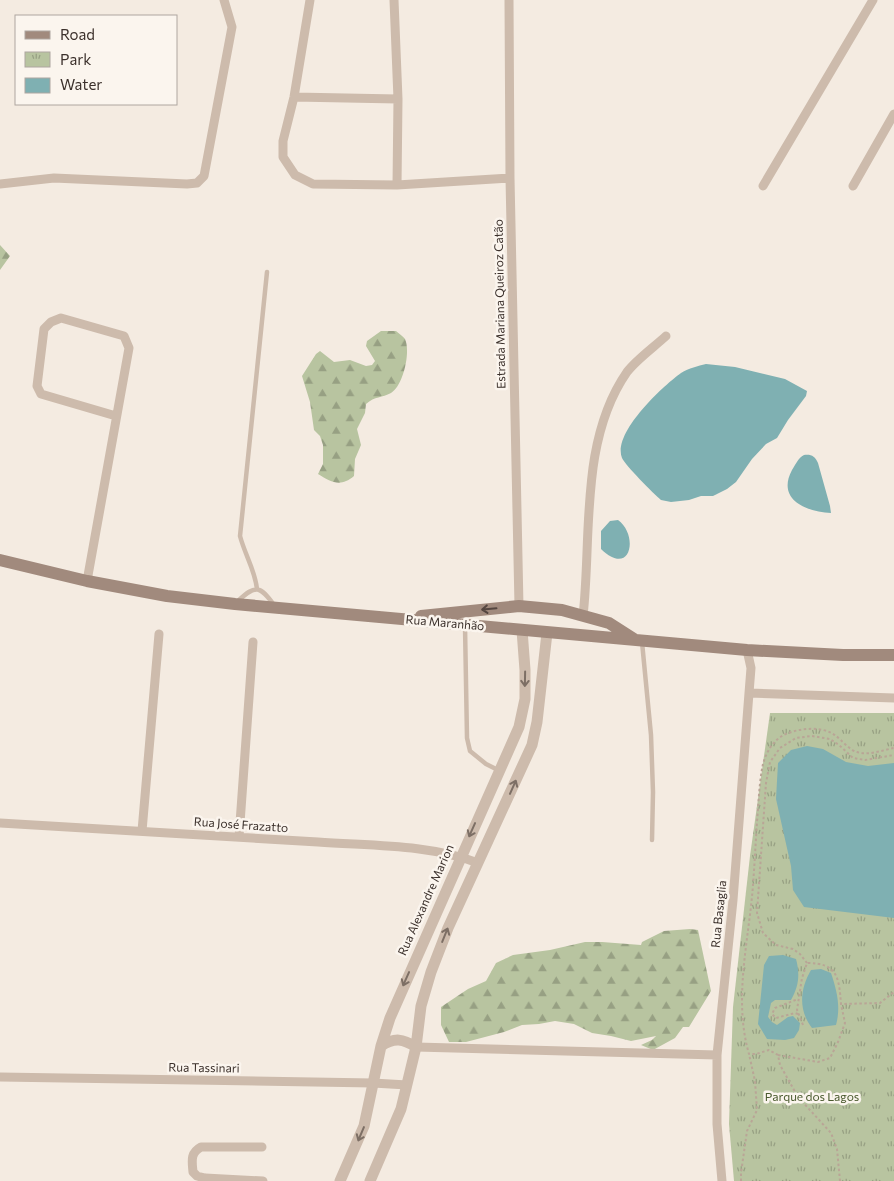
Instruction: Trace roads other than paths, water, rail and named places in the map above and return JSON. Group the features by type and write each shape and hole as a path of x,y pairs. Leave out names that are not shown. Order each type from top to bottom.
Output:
{"main road":[{"name":"Rua Maranhão","path":"0,560 167,596 235,604 747,650 843,655 894,655"},
{"path":"519,606 522,630"},
{"path":"394,619 519,606 562,610 609,623 638,640"},
{"path":"545,609 547,632"}],"street":[{"path":"0,184 54,178 197,183 204,176 232,27 224,0"},
{"path":"310,0 294,97 283,141 283,157 295,175 313,184 397,185 510,178"},
{"path":"394,0 398,99 397,185"},
{"name":"Estrada Mariana Queiroz Catão","path":"509,0 510,178 519,606"},
{"path":"763,186 874,0"},
{"path":"294,97 398,99"},
{"path":"853,186 894,114"},
{"path":"87,580 129,348 124,336 61,318 51,322 44,329 37,386 41,394 116,416"},
{"path":"583,616 592,463 608,404 628,371 666,336"},
{"name":"Rua Alexandre Marion","path":"340,1181 364,1126 381,1046 390,1018 460,856 520,727 524,699 525,670 522,630"},
{"path":"370,1181 401,1109 416,1047 421,1006 431,972 448,928 532,745 538,722 547,632"},
{"path":"142,831 159,634"},
{"path":"239,837 253,642"},
{"name":"Rua Basaglia","path":"722,1181 717,1124 717,1055 733,900 749,693 750,668 747,650"},
{"path":"749,693 894,698"},
{"name":"Rua José Frazatto","path":"0,823 420,850 460,856 478,863"},
{"path":"381,1046 396,1039 406,1041 416,1047 717,1055"},
{"name":"Rua Tassinari","path":"0,1077 407,1085"},
{"path":"262,1147 201,1147 195,1150 192,1156 192,1172 204,1178 263,1181"}],"lane":[{"path":"257,589 256,577 240,536 267,272"},
{"path":"235,604 247,592 257,589 262,590 276,608"},
{"path":"465,625 467,738 470,751 486,764 500,771"},
{"path":"638,640 651,735 652,840"}],"water":[{"path":"706,364 735,367 785,379 807,391 806,396 777,438 766,444 752,459 736,482 727,489 713,496 701,496 689,500 671,502 661,500 624,462 621,448 624,436 641,411 673,379 684,371"},
{"path":"804,455 812,456 818,463 831,513 804,507 791,497 788,489 788,480 796,463"},
{"path":"618,520 625,527 630,543 629,551 625,557 619,559 611,557 601,549 601,531 610,521"},
{"path":"807,746 823,749 846,762 868,766 894,763 894,918 804,907 793,890 791,866 776,799 778,763 791,750"},
{"path":"783,955 796,959 798,975 796,990 791,1000 775,1000 771,1003 768,1017 777,1025 788,1017 793,1016 800,1023 799,1030 794,1038 785,1040 767,1039 758,1024 764,965 769,956"},
{"path":"821,969 831,973 838,999 838,1012 836,1025 812,1028 804,1014 803,992 811,970"}],"park label":[{"name":"Parque dos Lagos","path":"812,1097"}]}
